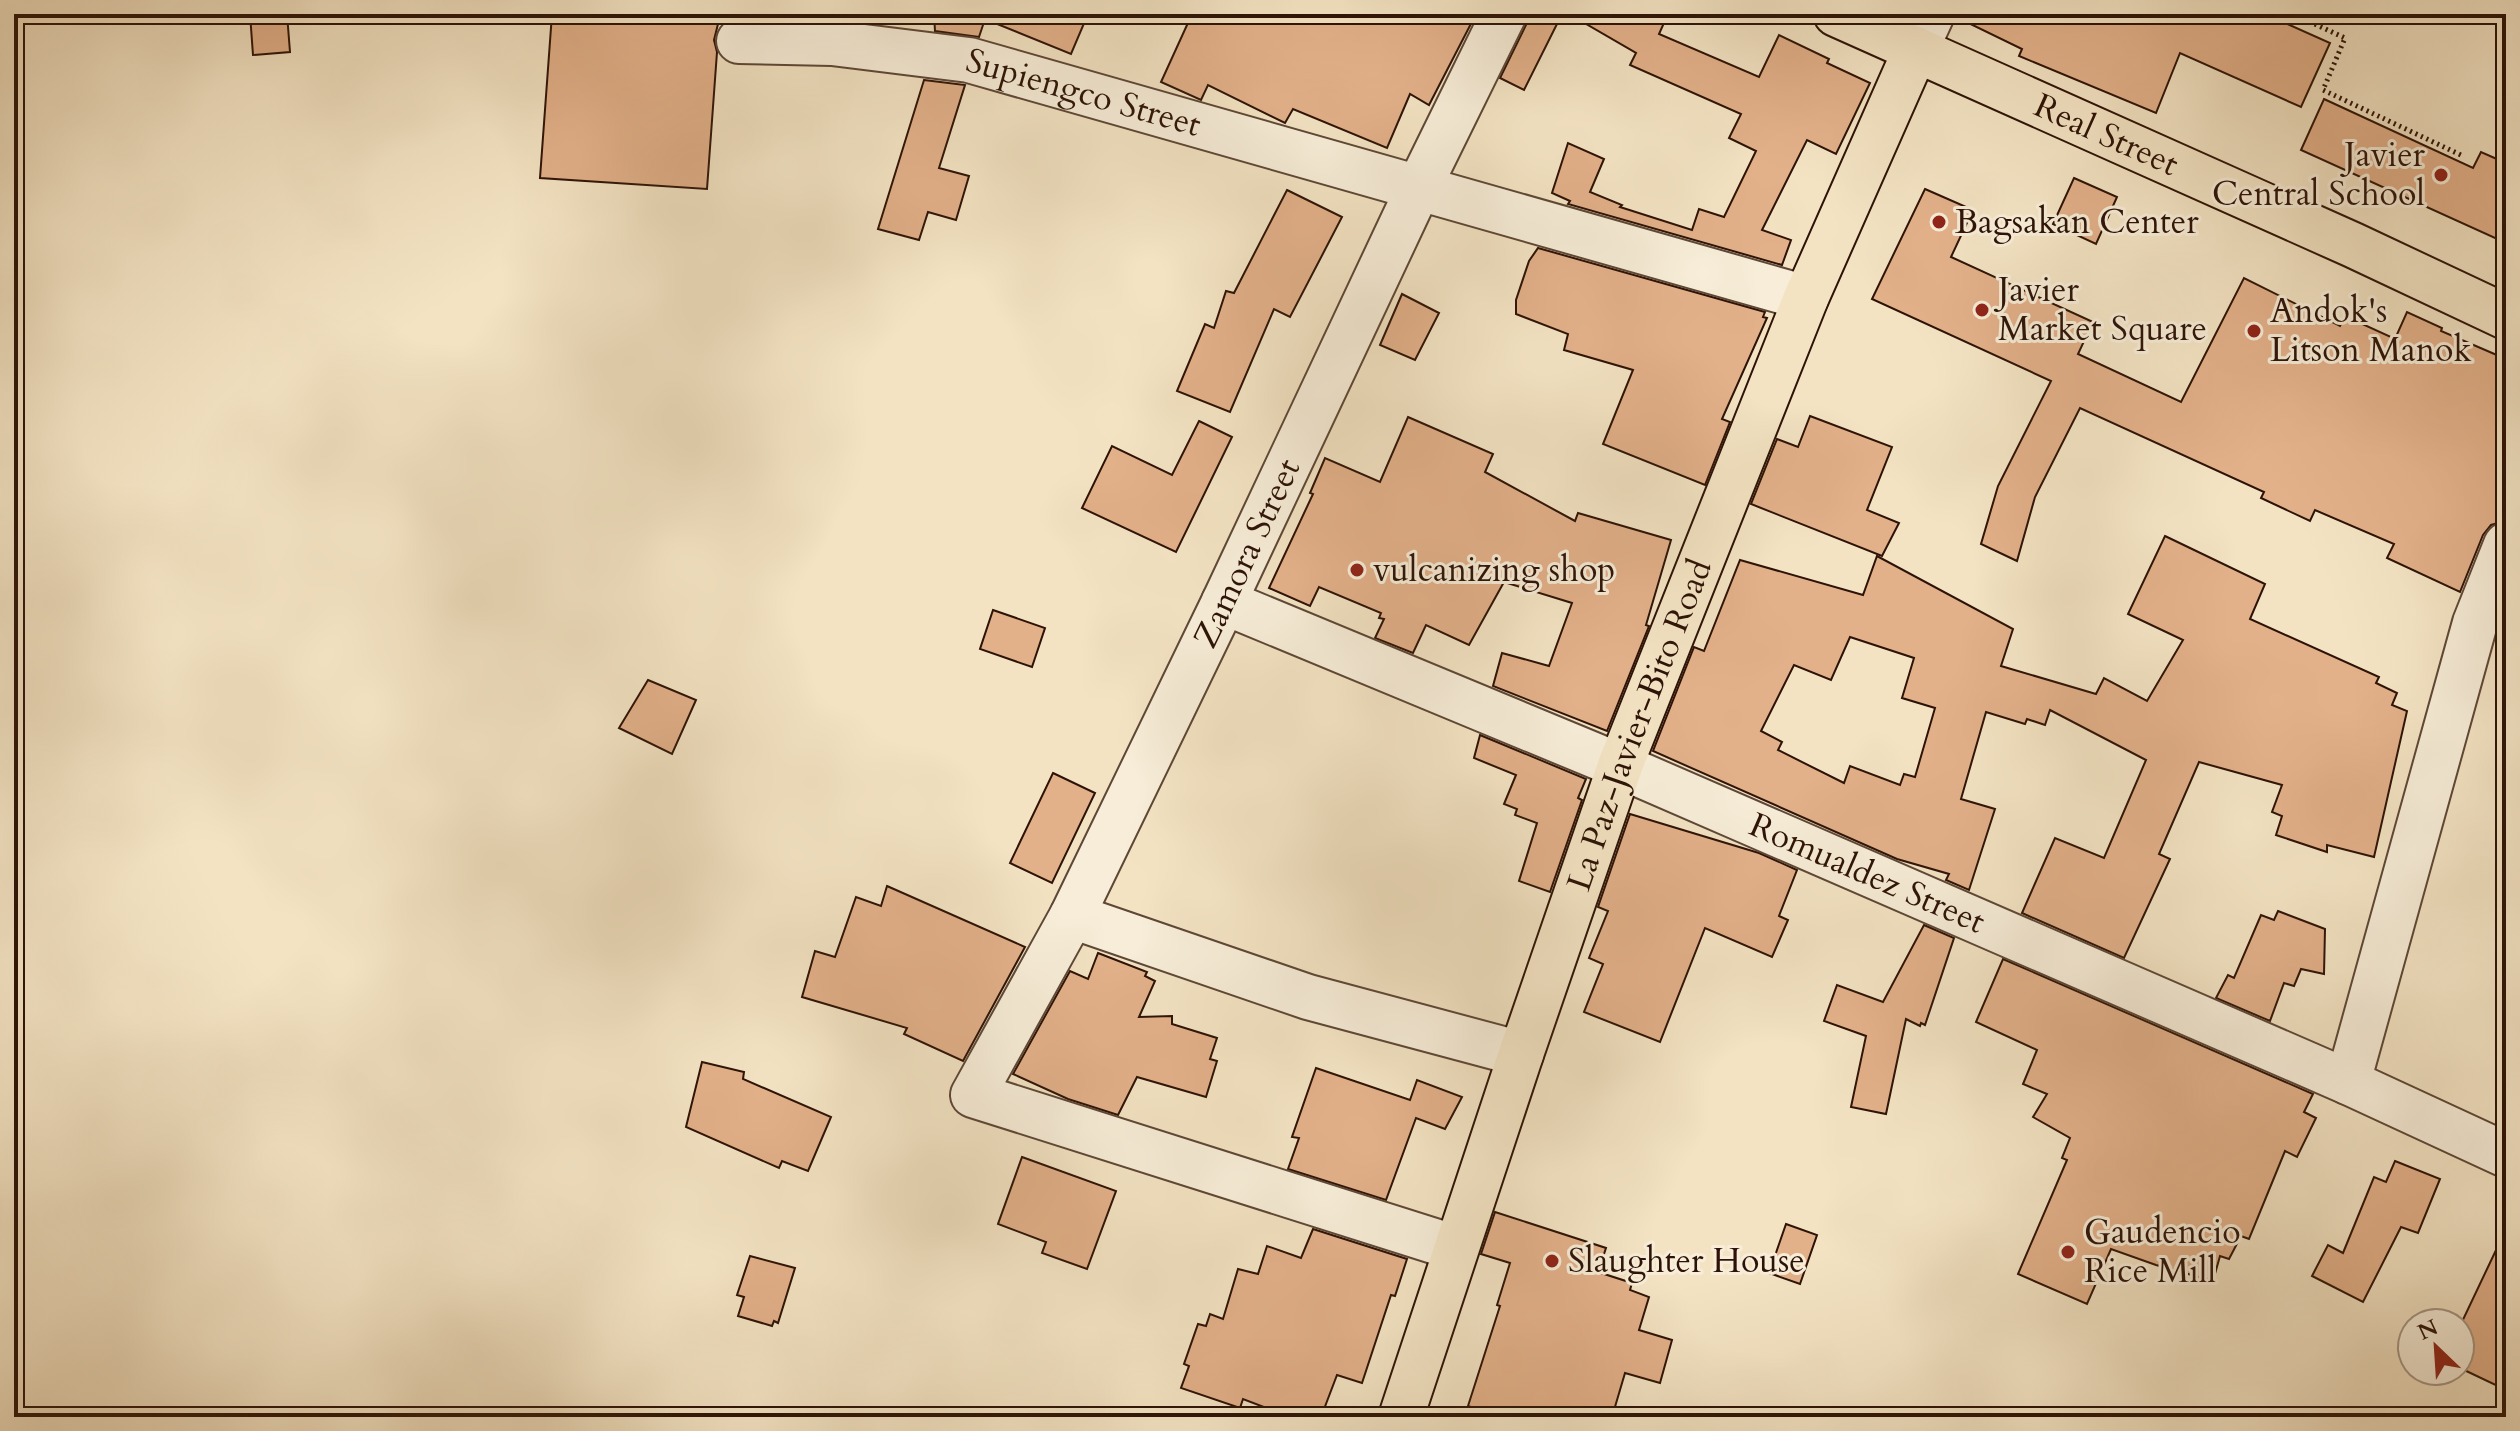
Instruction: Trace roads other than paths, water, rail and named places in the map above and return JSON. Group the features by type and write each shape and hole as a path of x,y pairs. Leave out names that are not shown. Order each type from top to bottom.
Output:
{"main road":[{"name":"Real Street","path":"1836,14 1924,32 2353,245 2506,317"},
{"name":"La Paz-Javier-Bito Road","path":"1401,1417 1620,766 1806,298 1924,32"}],"street":[{"name":"Zamora Street","path":"1456,1248 973,1095 1072,916 1504,14"},
{"name":"Supiengco Street","path":"739,41 832,43 969,60 1806,298"},
{"path":"2348,1082 2475,623 2506,545"},
{"name":"Romualdez Street","path":"1224,602 1620,766 2348,1082 2506,1155"},
{"path":"1072,916 1308,997 1521,1054"}],"place":[{"name":"Javier Central School","path":"2441,175"},
{"name":"Bagsakan Center","path":"1939,222"},
{"name":"Javier Market Square","path":"1982,310"},
{"name":"Andok's Litson Manok","path":"2254,331"},
{"name":"vulcanizing shop","path":"1357,570"},
{"name":"Gaudencio Rice Mill","path":"2068,1252"},
{"name":"Slaughter House","path":"1552,1261"}]}
